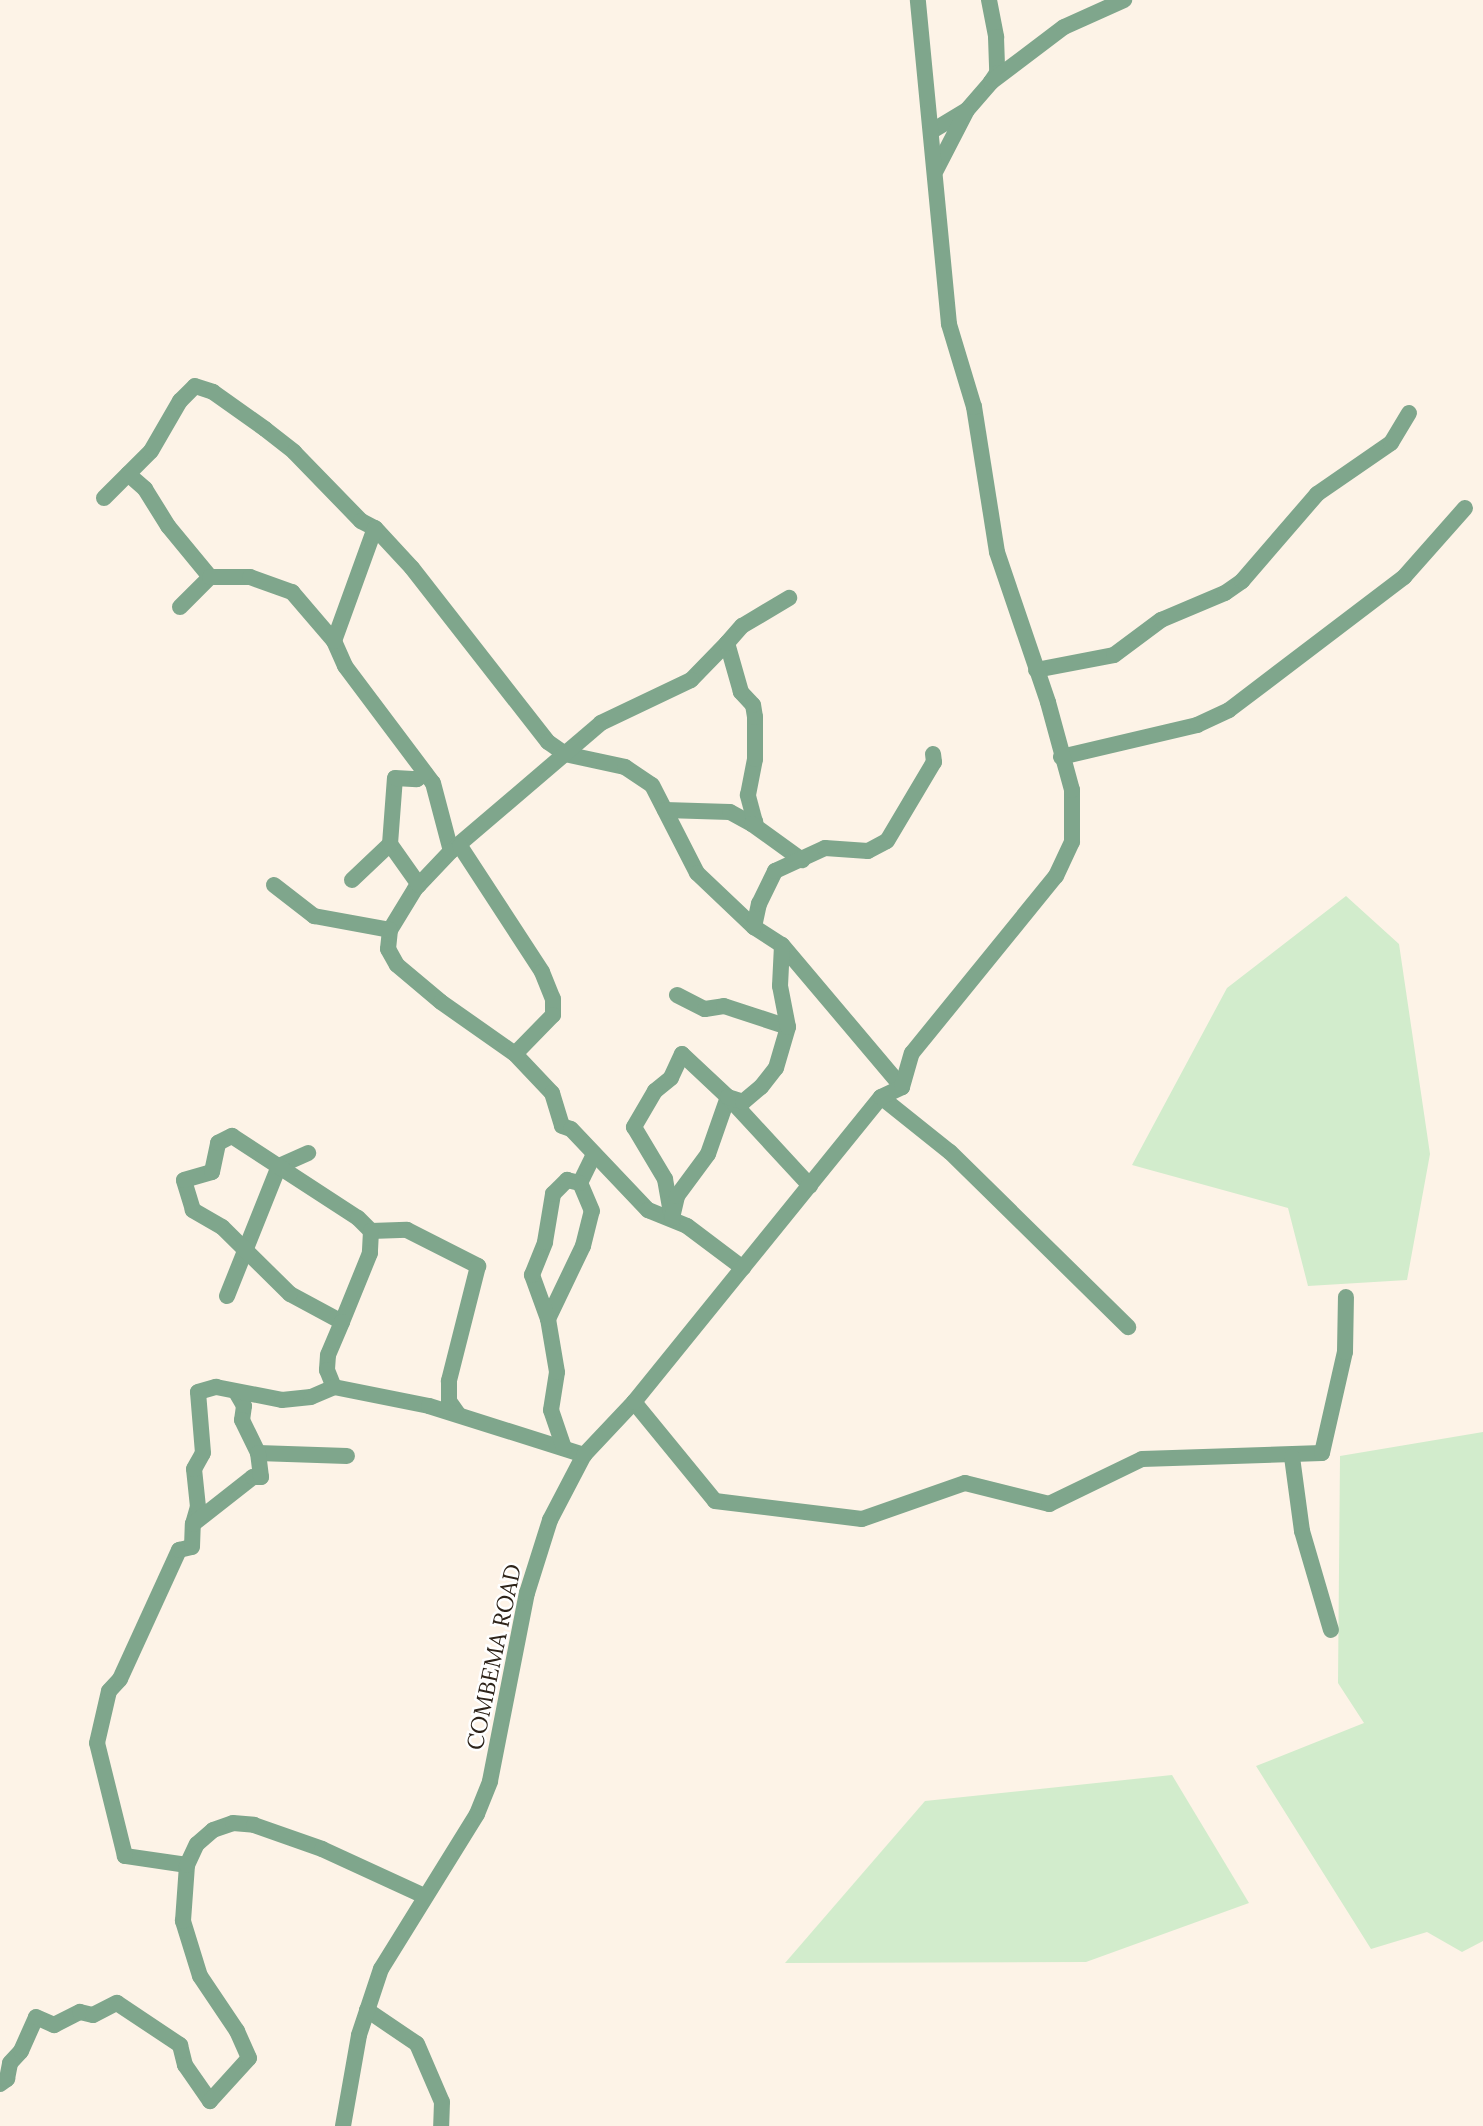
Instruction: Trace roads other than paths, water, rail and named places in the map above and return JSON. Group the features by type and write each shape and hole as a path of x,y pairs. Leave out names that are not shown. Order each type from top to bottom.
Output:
{"street":[{"path":"918,0 932,131 940,260 958,356 980,446 997,552 1036,670 1075,812 1068,853 1056,876 912,1053 902,1087 881,1097 950,1152 1128,1326"},
{"path":"935,172 967,110 997,73 996,37 989,0"},
{"path":"991,82 1064,27 1125,0"},
{"path":"932,131 967,110"},
{"path":"104,498 151,451 187,391 195,386 204,387 295,452 361,521 375,528 435,594 548,742 565,754 640,775 665,810 697,873 754,927 782,945 902,1087"},
{"path":"1036,670 1114,655 1161,620 1226,593 1242,581 1317,494 1391,443 1409,413"},
{"path":"128,474 145,489 210,577 273,582 292,592 334,641 345,666 425,773 441,800 456,848 542,972 553,999 553,1015 515,1054"},
{"path":"1061,758 1197,725 1229,710 1404,577 1465,508"},
{"path":"334,641 375,528"},
{"path":"180,607 210,577"},
{"path":"743,1268 672,1218 648,1210 571,1129 562,1126 552,1093 515,1054 397,965 388,949 390,930 419,885 543,768 565,754 601,723 691,680 742,626 789,598"},
{"path":"727,643 741,692 753,705 755,717 755,759 748,795 755,822 752,824"},
{"path":"754,927 759,904 775,871 825,848 869,851 887,841 904,806 934,762 933,754"},
{"path":"419,885 390,844 395,778 416,779 425,773"},
{"path":"665,810 730,812 752,824 802,860"},
{"path":"352,880 390,844"},
{"path":"274,885 314,916 390,930"},
{"path":"729,1097 743,1101 761,1087 776,1068 788,1027 780,986 782,945"},
{"path":"677,996 705,1009 743,1010 788,1027"},
{"path":"672,1218 665,1179 634,1127 655,1091 671,1078 682,1054 729,1097 810,1185"},
{"path":"672,1218 677,1196 708,1154 729,1097"},
{"name":"COMBEMA ROAD","path":"343,2126 367,2010 392,1947 477,1814 491,1781 527,1593 550,1520 584,1455 634,1402 881,1097"},
{"path":"342,1322 290,1293 242,1251 222,1227 193,1210 184,1180 212,1172 218,1143 232,1136 371,1231 407,1230 478,1266 449,1381 449,1401 458,1414"},
{"path":"228,1296 242,1251 279,1166 308,1153"},
{"path":"548,1319 583,1246 592,1211 580,1183 594,1154"},
{"path":"564,1448 551,1409 557,1371 548,1319 532,1275 545,1242 553,1194 567,1180 580,1183"},
{"path":"334,1387 327,1370 328,1355 370,1253 371,1231"},
{"path":"634,1402 715,1501 841,1518 874,1517 919,1503 953,1485 965,1483 1049,1504 1142,1459 1316,1456 1326,1447 1345,1352 1346,1297"},
{"path":"187,1865 125,1856 97,1743 109,1691 120,1679 179,1550 192,1547 193,1524 198,1507 194,1469 203,1453 198,1392 216,1387 282,1400 311,1398 334,1387 458,1414 584,1455"},
{"path":"193,1524 253,1477 261,1477 258,1453 242,1420 244,1406 236,1392"},
{"path":"258,1453 347,1456"},
{"path":"1292,1457 1302,1531 1331,1629"},
{"path":"0,2084 7,2079 10,2063 21,2051 36,2017 54,2025 80,2012 93,2015 117,2003 180,2045 186,2065 209,2101 249,2058 237,2031 200,1976 187,1940 182,1896 187,1865 197,1844 213,1830 233,1823 254,1825 322,1849 424,1896"},
{"path":"367,2010 417,2044 442,2102 442,2126"}]}
